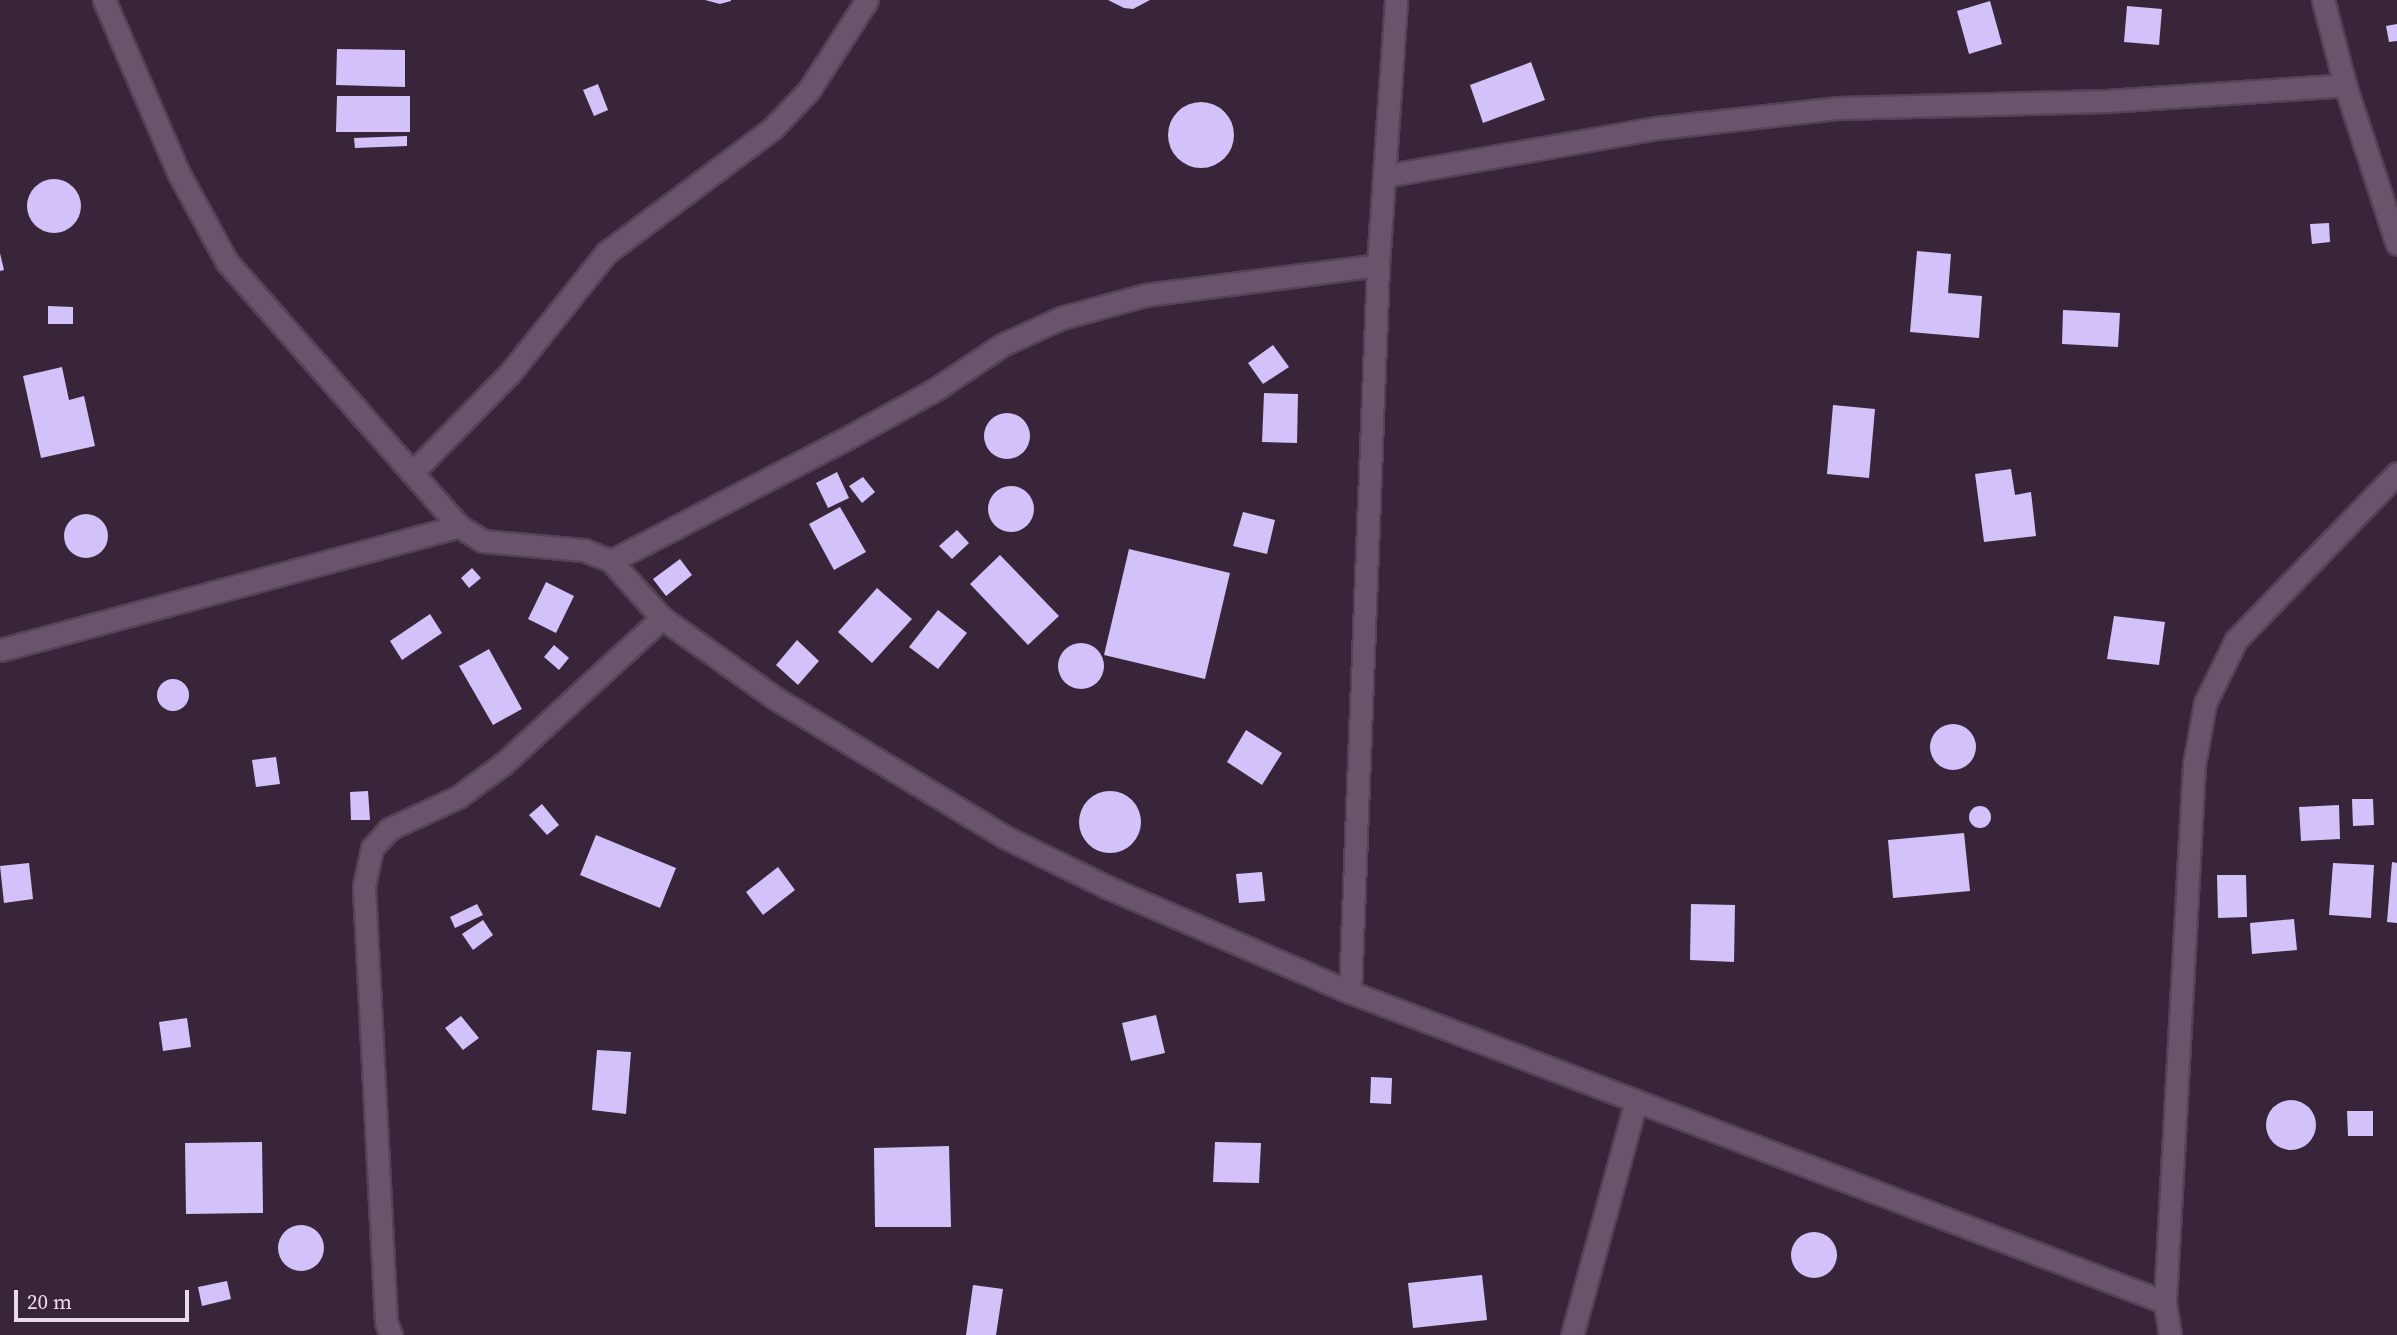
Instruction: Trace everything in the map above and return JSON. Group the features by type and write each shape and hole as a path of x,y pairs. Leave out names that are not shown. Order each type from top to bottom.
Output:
{"street":[{"path":"104,0 179,174 228,262 459,526 483,541 584,550 611,561 662,618 778,700 1005,837 1107,887 1350,992 2165,1302"},
{"path":"412,473 510,373 606,253 782,118 809,90 867,0"},
{"path":"1350,992 1378,265 1395,0"},
{"path":"2323,0 2345,85 2397,244"},
{"path":"1384,176 1657,128 1839,108 2106,101 2345,85"},
{"path":"611,561 936,389 1002,345 1061,318 1145,295 1378,265"},
{"path":"2170,1335 2165,1302 2194,765 2205,703 2236,640 2397,473"},
{"path":"0,650 459,526"},
{"path":"391,1335 386,1322 364,886 372,848 389,829 458,797 503,764 662,618"},
{"path":"1572,1335 1636,1101"}],"building":[{"path":"705,0 731,0 731,1 720,4"},
{"path":"1108,0 1150,0 1133,9 1124,8"},
{"path":"1990,1 2002,44 1969,54 1957,11"},
{"path":"2127,6 2162,9 2159,45 2124,42"},
{"path":"2397,24 2397,41 2389,42 2386,26"},
{"path":"337,49 405,50 405,87 336,85"},
{"path":"1531,62 1545,100 1483,123 1470,85"},
{"path":"598,84 608,110 594,116 583,90"},
{"path":"337,96 410,96 410,132 336,132"},
{"path":"1201,102 1214,105 1224,112 1231,122 1234,135 1231,148 1224,158 1214,165 1201,168 1188,165 1178,158 1171,148 1168,135 1171,122 1178,112 1188,105"},
{"path":"407,136 407,146 355,148 354,138"},
{"path":"54,179 73,187 81,206 73,225 54,233 35,225 27,206 35,187"},
{"path":"2329,223 2330,242 2312,244 2310,224"},
{"path":"1917,251 1951,254 1948,293 1982,296 1979,338 1910,332"},
{"path":"0,253 4,270 0,271"},
{"path":"48,306 73,307 73,324 48,324"},
{"path":"2063,310 2120,313 2118,347 2062,344"},
{"path":"1273,345 1289,367 1263,384 1248,363"},
{"path":"62,367 69,400 84,396 95,446 41,458 23,376"},
{"path":"1264,393 1298,394 1297,443 1262,442"},
{"path":"1833,405 1875,409 1869,478 1827,474"},
{"path":"1007,413 1023,420 1030,436 1023,452 1007,459 991,452 984,436 991,420"},
{"path":"2011,469 2015,495 2031,492 2036,536 1984,542 1975,474"},
{"path":"837,472 849,498 828,508 816,483"},
{"path":"863,477 875,492 862,503 849,486"},
{"path":"1011,486 1020,487 1027,493 1033,500 1033,518 1027,525 1020,531 1011,532 1002,531 995,525 989,518 988,509 989,500 995,493 1002,487"},
{"path":"840,507 866,552 834,570 809,524"},
{"path":"1243,512 1275,520 1267,554 1233,546"},
{"path":"86,514 102,520 108,536 102,552 86,558 70,552 64,536 70,520"},
{"path":"957,530 969,543 952,559 939,546"},
{"path":"1129,549 1230,573 1205,679 1104,655"},
{"path":"1000,555 1059,616 1028,645 970,584"},
{"path":"680,559 692,575 666,596 653,579"},
{"path":"472,568 481,578 469,588 461,578"},
{"path":"546,582 574,596 556,633 528,619"},
{"path":"877,588 912,619 872,663 838,632"},
{"path":"938,610 967,633 938,669 909,647"},
{"path":"430,614 442,633 402,660 390,641"},
{"path":"2114,616 2165,622 2159,665 2107,659"},
{"path":"797,640 819,661 798,685 776,665"},
{"path":"1081,643 1097,650 1104,666 1097,682 1081,689 1065,682 1058,666 1065,650"},
{"path":"554,645 569,658 559,670 544,657"},
{"path":"489,649 522,709 493,725 459,666"},
{"path":"173,679 184,684 189,695 184,706 173,711 162,706 157,695 162,684"},
{"path":"1953,724 1969,731 1976,747 1969,763 1953,770 1937,763 1930,747 1937,731"},
{"path":"1246,730 1282,753 1262,785 1227,762"},
{"path":"276,757 280,784 256,787 252,760"},
{"path":"368,791 370,820 351,820 350,792"},
{"path":"1110,791 1122,793 1132,800 1139,810 1139,834 1132,844 1122,851 1110,853 1098,851 1088,844 1081,834 1079,822 1081,810 1088,800 1098,793"},
{"path":"2352,799 2373,799 2374,825 2353,826"},
{"path":"542,804 559,825 547,835 529,815"},
{"path":"2339,805 2340,839 2301,841 2299,807"},
{"path":"1980,806 1988,809 1991,817 1988,825 1980,828 1972,825 1969,817 1972,809"},
{"path":"1964,833 1970,891 1893,898 1888,840"},
{"path":"596,835 676,868 660,908 580,875"},
{"path":"2392,862 2397,863 2397,923 2387,922"},
{"path":"29,863 33,899 4,903 0,866"},
{"path":"2333,863 2374,865 2371,918 2329,915"},
{"path":"778,867 795,890 763,915 746,892"},
{"path":"1262,872 1265,901 1239,903 1236,874"},
{"path":"2217,875 2246,875 2247,917 2218,918"},
{"path":"477,904 483,915 455,928 450,917"},
{"path":"1691,904 1735,905 1734,962 1690,960"},
{"path":"2294,919 2297,950 2252,954 2250,923"},
{"path":"483,920 493,935 473,950 462,934"},
{"path":"1156,1015 1165,1053 1131,1061 1122,1023"},
{"path":"461,1016 479,1038 463,1050 445,1028"},
{"path":"187,1018 191,1047 163,1051 159,1022"},
{"path":"597,1050 631,1052 626,1114 592,1110"},
{"path":"1371,1077 1392,1078 1391,1104 1370,1103"},
{"path":"2281,1101 2301,1101 2315,1115 2315,1135 2301,1149 2281,1149 2267,1135 2267,1115"},
{"path":"2347,1111 2373,1111 2373,1136 2348,1136"},
{"path":"262,1142 263,1213 186,1214 185,1143"},
{"path":"1215,1142 1261,1143 1259,1183 1213,1182"},
{"path":"949,1146 951,1227 875,1227 874,1148"},
{"path":"301,1225 310,1226 317,1232 323,1239 323,1257 317,1264 310,1270 301,1271 292,1270 285,1264 279,1257 278,1248 279,1239 285,1232 292,1226"},
{"path":"1814,1232 1831,1238 1837,1255 1831,1272 1814,1278 1797,1272 1791,1255 1797,1238"},
{"path":"1482,1275 1487,1320 1413,1328 1408,1283"},
{"path":"227,1281 231,1299 202,1306 198,1287"},
{"path":"973,1285 1003,1289 996,1335 966,1335"}]}
